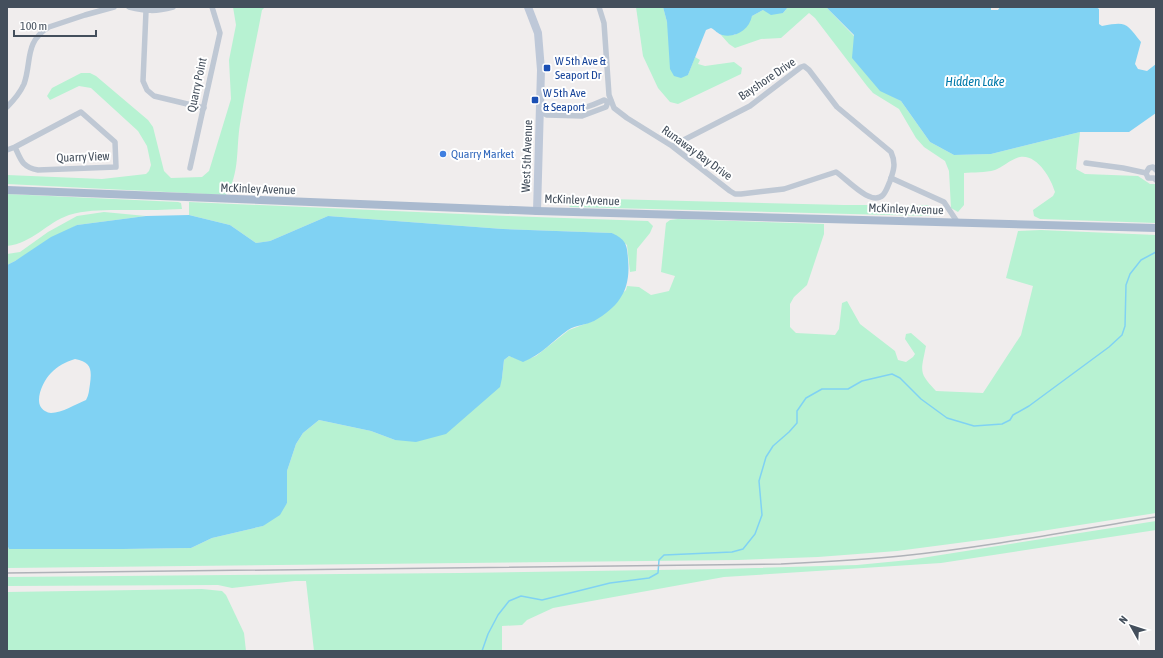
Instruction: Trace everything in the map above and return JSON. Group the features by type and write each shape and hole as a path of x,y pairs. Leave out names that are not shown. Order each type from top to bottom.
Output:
{"main road":[{"name":"West 5th Avenue","path":"528,7 537,28 540,42 542,70 537,211"},
{"name":"McKinley Avenue","path":"7,190 537,211 1156,228"}],"street":[{"path":"7,107 18,96 24,84 30,52 36,39 44,30 85,15 114,7"},
{"path":"129,7 146,11 160,11 173,7"},
{"name":"Quarry Point","path":"190,168 220,33 212,7"},
{"path":"540,111 547,107 577,109 604,100 609,102 604,24 599,7"},
{"path":"146,11 143,81 147,90 154,96 204,108"},
{"name":"Bayshore Drive","path":"672,146 750,106 804,66 809,70 837,107 891,152 895,161 891,178"},
{"name":"Runaway Bay Drive","path":"609,102 617,111 672,146 735,194 784,189 836,172 870,198 878,198 883,195 891,178"},
{"name":"Quarry View","path":"7,150 81,112 115,142 116,167 43,170 33,169 23,163 15,147"},
{"path":"1086,163 1146,173"},
{"path":"1146,173 1149,168 1156,168"},
{"path":"1146,173 1148,178 1155,178"},
{"path":"891,178 944,202 958,222"}],"green space":[{"path":"233,7 265,7 262,10 242,110 236,170 226,195 7,184 7,175 102,179 146,174 149,171 151,165 147,146 138,131 91,88 79,86 50,100 47,96 52,88 81,73 90,73 96,76 148,120 153,127 164,171 171,178 202,177 209,171 231,99 229,60 236,25"},
{"path":"636,7 663,7 667,22 688,75 695,57 700,60 698,64 705,66 734,62 742,68 741,74 678,104 670,102 658,88 643,56"},
{"path":"788,7 826,7 854,36 880,90 901,101 930,142 954,155 991,154 1080,132 1076,169 1085,174 1138,176 1150,184 1156,184 1156,223 1040,219 1034,216 1033,210 1053,196 1055,192 1047,174 1037,163 1026,157 1017,158 995,170 964,173 964,205 958,212 951,208 949,171 945,161 924,147 916,138 899,109 873,93 815,18 809,13 781,38 761,39 735,48 721,35 735,35 752,16 763,10 783,13"},
{"path":"7,194 178,202 181,203 182,209 100,210 77,213 69,215 53,223 24,241 7,246"},
{"path":"571,198 844,205 928,205 934,209 935,213 929,216 570,207 567,202"},
{"path":"189,202 648,221 653,226 650,233 637,249 636,271 630,272 627,245 612,233 503,229 328,216 270,241 256,243 230,225 189,215"},
{"path":"104,212 146,216 77,225 7,265 7,254 20,252 48,232 77,216"},
{"path":"678,219 824,224 824,234 807,285 794,297 790,304 790,327 796,333 835,335 839,329 842,303 847,301 860,324 895,351 898,360 906,362 915,354 905,339 906,334 911,333 926,346 922,371 926,380 936,391 983,393 1021,335 1033,286 1006,278 1018,231 1041,230 1156,235 1156,513 996,538 897,551 818,557 738,560 7,568 7,545 9,549 191,548 212,538 263,526 287,503 287,471 296,444 303,433 319,420 371,431 395,440 502,378 504,360 509,356 523,361 536,356 569,330 593,321 626,290 627,286 639,287 651,295 669,291 675,276 661,272 666,223 670,220"},
{"path":"1156,521 1156,530 941,563 724,577 553,608 527,620 522,625 502,626 502,651 314,651 306,581 232,588 218,585 7,586 7,577 460,573 722,569 857,565 909,560"},
{"path":"202,589 222,591 226,595 244,633 246,651 7,651 7,592"}],"water":[{"path":"663,7 788,7 783,13 771,15 763,10 752,16 745,29 737,34 727,36 719,34 711,28 706,30 688,75 681,78 674,76 670,69 667,22"},
{"name":"Hidden Lake","path":"826,7 991,7 991,10 998,10 1000,7 1096,7 1099,9 1099,24 1102,26 1117,24 1125,25 1129,27 1141,42 1135,64 1138,69 1147,71 1156,64 1156,113 1129,132 1080,132 991,154 954,155 930,142 901,101 880,91 852,58 854,35"},
{"path":"189,215 230,225 256,243 270,241 328,216 503,229 612,233 625,243 628,254 628,279 622,296 617,303 594,321 568,330 542,352 530,359 523,362 509,356 504,360 500,387 446,434 416,442 395,440 371,431 319,420 303,433 296,444 287,471 287,503 280,515 263,526 212,538 191,548 9,549 7,545 7,265 51,237 77,225 146,216","holes":["75,359 87,364 90,370 91,379 86,400 60,412 49,413 45,411 41,408 39,403 40,392 45,381 56,368"]}],"waterway":[{"path":"482,651 488,634 498,615 509,601 521,596 542,600 610,583 649,578 658,573 659,560 664,555 732,552 743,549 755,534 762,515 759,481 766,457 773,446 797,423 797,411 806,398 822,389 848,389 862,381 892,374 900,378 921,399 947,418 974,426 1002,424 1010,420 1013,415 1029,406 1109,347 1122,335 1125,326 1126,285 1130,274 1141,260 1156,252"}],"railway":[{"path":"7,573 781,564 826,562 901,556 965,548 1156,517"}],"place":[{"name":"W 5th Ave & Seaport Dr","path":"547,68"},
{"name":"W 5th Ave & Seaport","path":"535,100"},
{"name":"Quarry Market","path":"443,154"}]}
